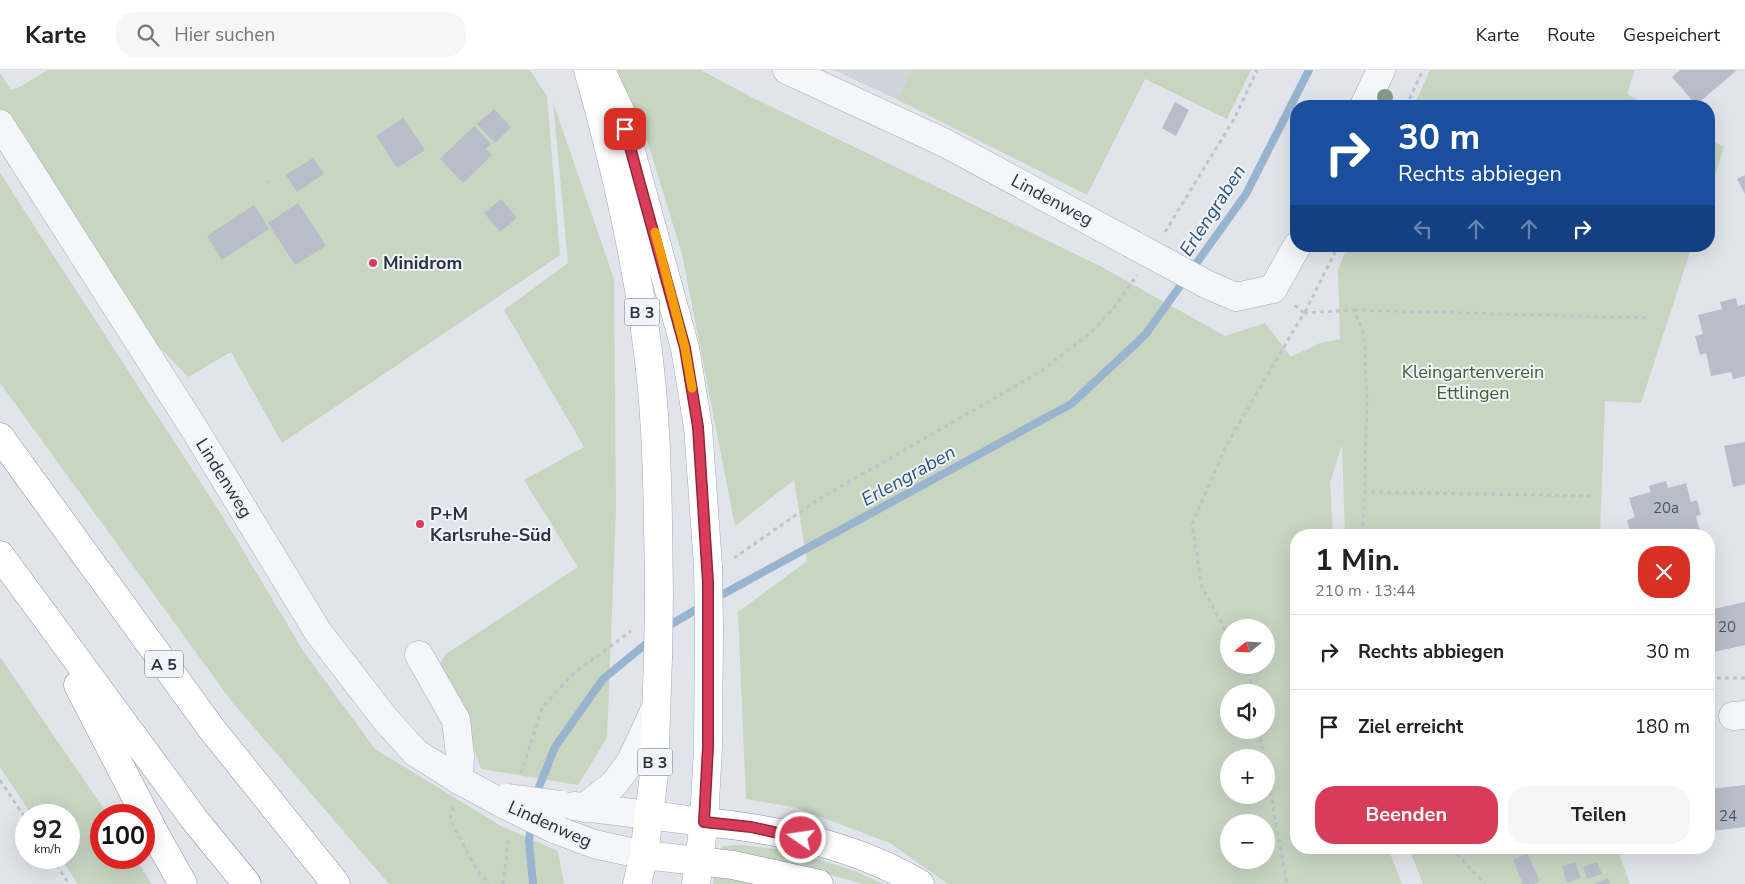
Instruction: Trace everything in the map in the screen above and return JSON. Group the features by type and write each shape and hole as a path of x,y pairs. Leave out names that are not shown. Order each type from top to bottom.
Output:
{"main road":[{"name":"B 3","path":"588,70 607,136 629,233 646,336 657,471 659,594 654,774 644,855 637,884"},
{"name":"B 3","path":"600,70 620,111 685,348 720,562 708,630 708,747 704,822 697,873"},
{"name":"A 5","path":"0,437 211,728 336,884"},
{"path":"0,555 40,612 194,819 247,884"},
{"path":"40,612 157,838 183,884"},
{"path":"649,814 751,827 834,846 904,874 920,884"},
{"path":"644,855 697,873 733,865 819,884"}],"street":[{"name":"Lindenweg","path":"786,70 945,143 1206,284 1236,297 1273,289"},
{"path":"1367,100 1381,70"},
{"name":"Lindenweg","path":"0,124 195,430 318,632 386,720 416,753 459,780 506,801 566,814 649,814"},
{"path":"1273,289 1294,252"},
{"path":"419,655 456,720 460,756 459,780"},
{"path":"566,814 615,783 631,761 655,709"},
{"name":"Lindenweg","path":"566,814 594,844 644,855"}],"path":[{"path":"720,562 820,499 1040,372 1088,334 1161,259 1257,70"},
{"path":"1410,100 1423,70"},
{"path":"1220,620 1202,586 1192,524 1227,444 1304,313 1335,252"},
{"path":"1273,289 1304,313 1354,310 1649,318"},
{"path":"1354,310 1364,334 1367,401 1363,529"},
{"path":"1363,492 1594,496"},
{"path":"503,884 506,801 544,706 573,674 638,626"},
{"path":"1715,678 1745,678"},
{"path":"0,780 16,804"},
{"path":"459,780 450,820 480,874 490,884"},
{"path":"1273,804 1287,884"},
{"path":"1457,854 1485,884"},
{"path":"59,869 69,884"}],"shaded area":[{"path":"834,70 911,70 898,100"}],"green space":[{"name":"Minidrom","path":"47,70 530,70 547,96 560,255 282,443 231,352 188,377 145,332 0,111 0,73 11,90 22,86"},
{"name":"Kleingartenverein Ettlingen","path":"616,70 701,70 753,98 1100,266 1225,336 1265,323 1291,357 1320,343 1340,339 1338,269 1345,252 1690,252 1641,403 1605,401 1600,529 1345,529 1342,445 1330,483 1333,529 1290,529 1290,854 1390,854 1402,884 948,884 890,843 797,808 746,799 738,612 807,561 794,480 735,526 682,254 648,143"},
{"path":"911,70 1251,70 1227,119 1145,79 1087,195 898,100"},
{"path":"1430,70 1635,70 1627,94 1638,100 1417,100"},
{"path":"553,102 614,279 616,510 607,738 578,785 481,769 467,729 435,672 446,654 578,567 524,480 584,447 504,310 568,263"},
{"path":"1715,142 1724,147 1715,175"},
{"path":"0,173 223,517 304,652 375,749 501,826 558,851 564,884 389,884 232,702 0,383"},
{"path":"0,657 100,804 90,804 90,869 142,869 152,884 78,884 68,869 80,869 80,804 25,804 0,767"},
{"path":"742,845 792,851 855,871 883,884 863,884 799,866 720,849 722,846"},
{"path":"1411,854 1619,854 1630,884 1423,884"},
{"path":"714,875 758,884 713,884"}],"building":[{"path":"1680,70 1737,70 1702,100 1692,100 1672,77"},
{"path":"1175,102 1189,110 1176,136 1162,128"},
{"path":"494,109 511,127 495,143 477,124"},
{"path":"403,118 425,150 397,168 376,136"},
{"path":"474,126 491,144 486,149 492,155 463,183 440,159"},
{"path":"313,158 324,174 297,192 286,175"},
{"path":"1745,175 1745,194 1737,179"},
{"path":"501,199 517,218 500,232 484,213"},
{"path":"298,203 326,246 295,265 268,223"},
{"path":"254,205 269,229 222,260 207,236"},
{"path":"1736,298 1738,306 1745,304 1745,376 1733,379 1731,372 1711,376 1706,353 1700,355 1695,336 1703,334 1698,315 1722,309 1720,302"},
{"path":"1745,442 1745,484 1733,487 1724,446"},
{"path":"1666,481 1668,488 1686,483 1691,502 1697,500 1701,515 1696,516 1699,529 1629,529 1627,520 1635,517 1629,498 1651,492 1649,486"},
{"path":"1745,602 1745,645 1715,652 1715,609"},
{"path":"1745,785 1745,827 1715,831 1715,788"},
{"path":"1527,854 1540,881 1534,884 1523,884 1513,860"},
{"path":"1575,862 1581,878 1567,883 1562,866"},
{"path":"1597,862 1602,874 1587,879 1583,867"},
{"path":"1608,878 1610,884 1594,884"}],"waterway":[{"name":"Erlengraben","path":"1294,100 1309,70"},
{"name":"Erlengraben","path":"714,599 1071,404 1145,335 1246,194 1290,107"},
{"name":"Erlengraben","path":"665,628 702,606"},
{"name":"Erlengraben","path":"535,797 555,747 603,679 652,639"},
{"name":"Erlengraben","path":"531,824 529,841 533,884"}],"slow traffic":[{"path":"655,232 685,348 692,388"}],"place":[{"name":"Minidrom","path":"373,263"},
{"name":"P+M Karlsruhe-Süd","path":"420,524"}],"route":[{"path":"625,129 656,235 685,348 698,427 708,566 709,693 704,822 751,827 801,838"}]}
